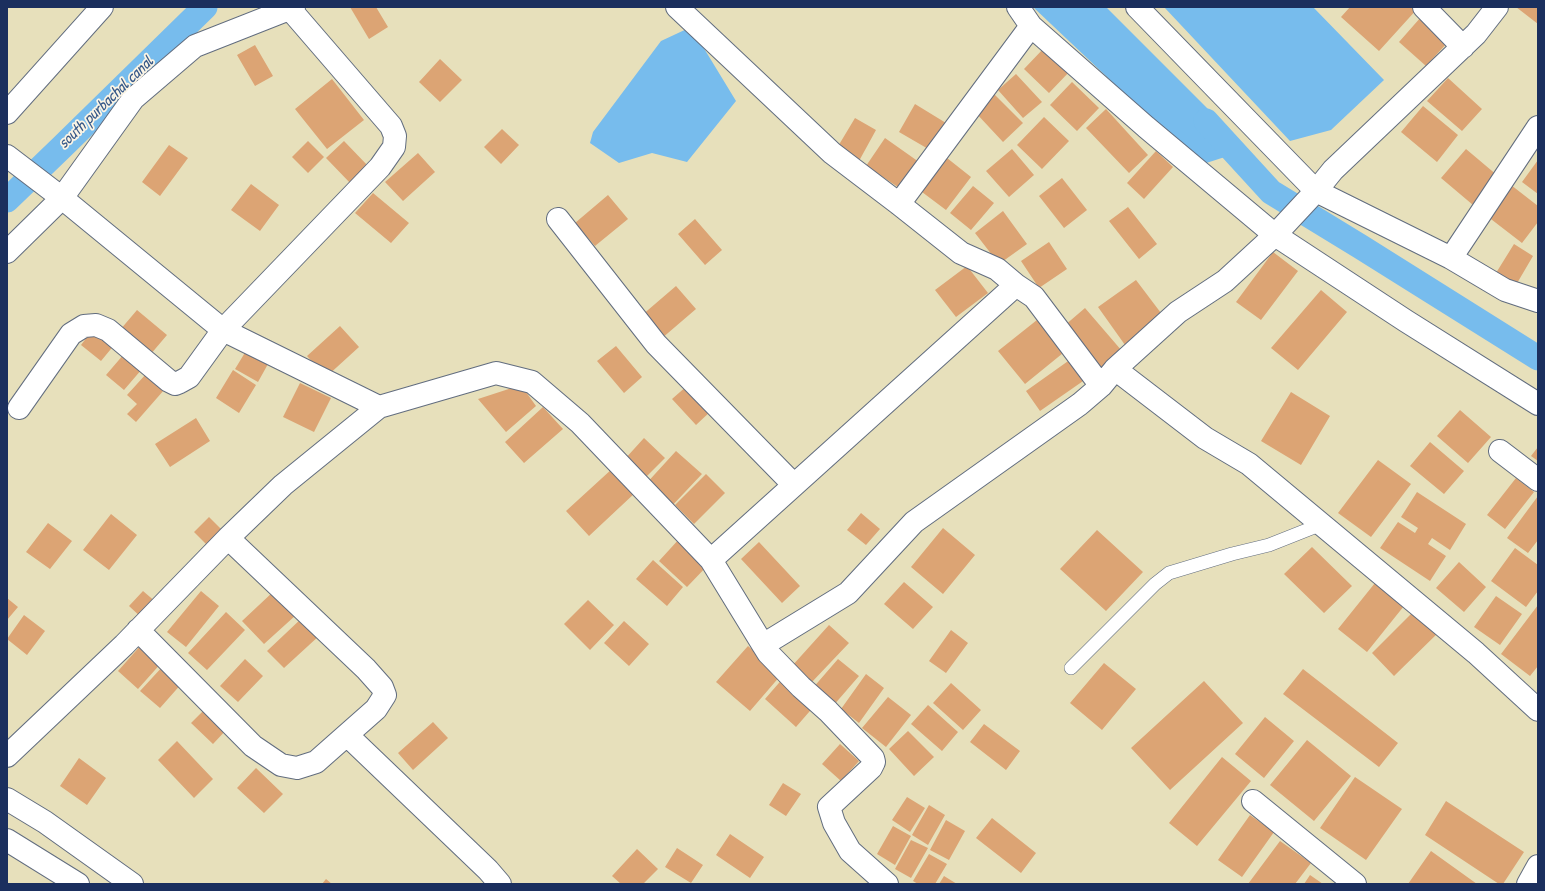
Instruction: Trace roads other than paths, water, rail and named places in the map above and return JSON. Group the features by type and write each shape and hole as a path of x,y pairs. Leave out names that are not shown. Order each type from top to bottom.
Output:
{"street":[{"path":"7,113 102,7"},
{"path":"677,7 822,145 961,253 997,269 1016,286 1034,297 1101,386"},
{"path":"1018,7 1032,26 1146,127 1279,230 1406,321 1538,404"},
{"path":"1137,7 1316,190 1451,258 1505,290 1538,301"},
{"path":"1424,7 1463,47"},
{"path":"763,645 848,593 914,522 1080,404 1101,386 1116,369 1178,312 1225,281 1279,230 1333,170 1476,34 1497,7"},
{"path":"7,252 134,99 195,46 292,8 392,126 395,136 394,147 380,167 222,330 189,377 175,384 169,381 108,330 96,325 84,326 71,334 19,408"},
{"path":"899,204 1032,26"},
{"path":"1451,258 1538,127"},
{"path":"7,156 56,193 222,330 379,407"},
{"path":"558,219 656,344 794,485"},
{"path":"711,560 1016,286"},
{"path":"1116,369 1205,438 1250,464 1476,653 1538,710"},
{"path":"7,756 138,630 228,538 283,485 379,407 496,372 532,382 580,423 711,560 768,653 796,682 828,711 873,758 874,762 871,768 829,807 834,823 850,851 887,884"},
{"path":"1500,451 1538,480"},
{"path":"138,630 253,746 281,765 298,768 316,762 379,706 385,695 382,687 366,669 228,538"},
{"path":"347,735 488,870 500,884"},
{"path":"7,799 44,822 132,884"},
{"path":"1253,801 1355,884"},
{"path":"7,840 70,882"},
{"path":"1528,884 1538,866"}],"lane":[{"path":"1071,668 1155,584 1169,573 1232,554 1269,545 1322,524"}],"water":[{"path":"1033,7 1106,7 1228,129 1228,156 1200,165"},
{"path":"1164,7 1313,7 1384,80 1331,130 1290,141"},
{"path":"691,27 736,101 687,162 652,153 619,163 590,143 593,132 661,41"}],"waterway":[{"name":"south purbachal canal","path":"7,200 205,7"},
{"path":"1206,121 1271,192 1538,358"}]}
